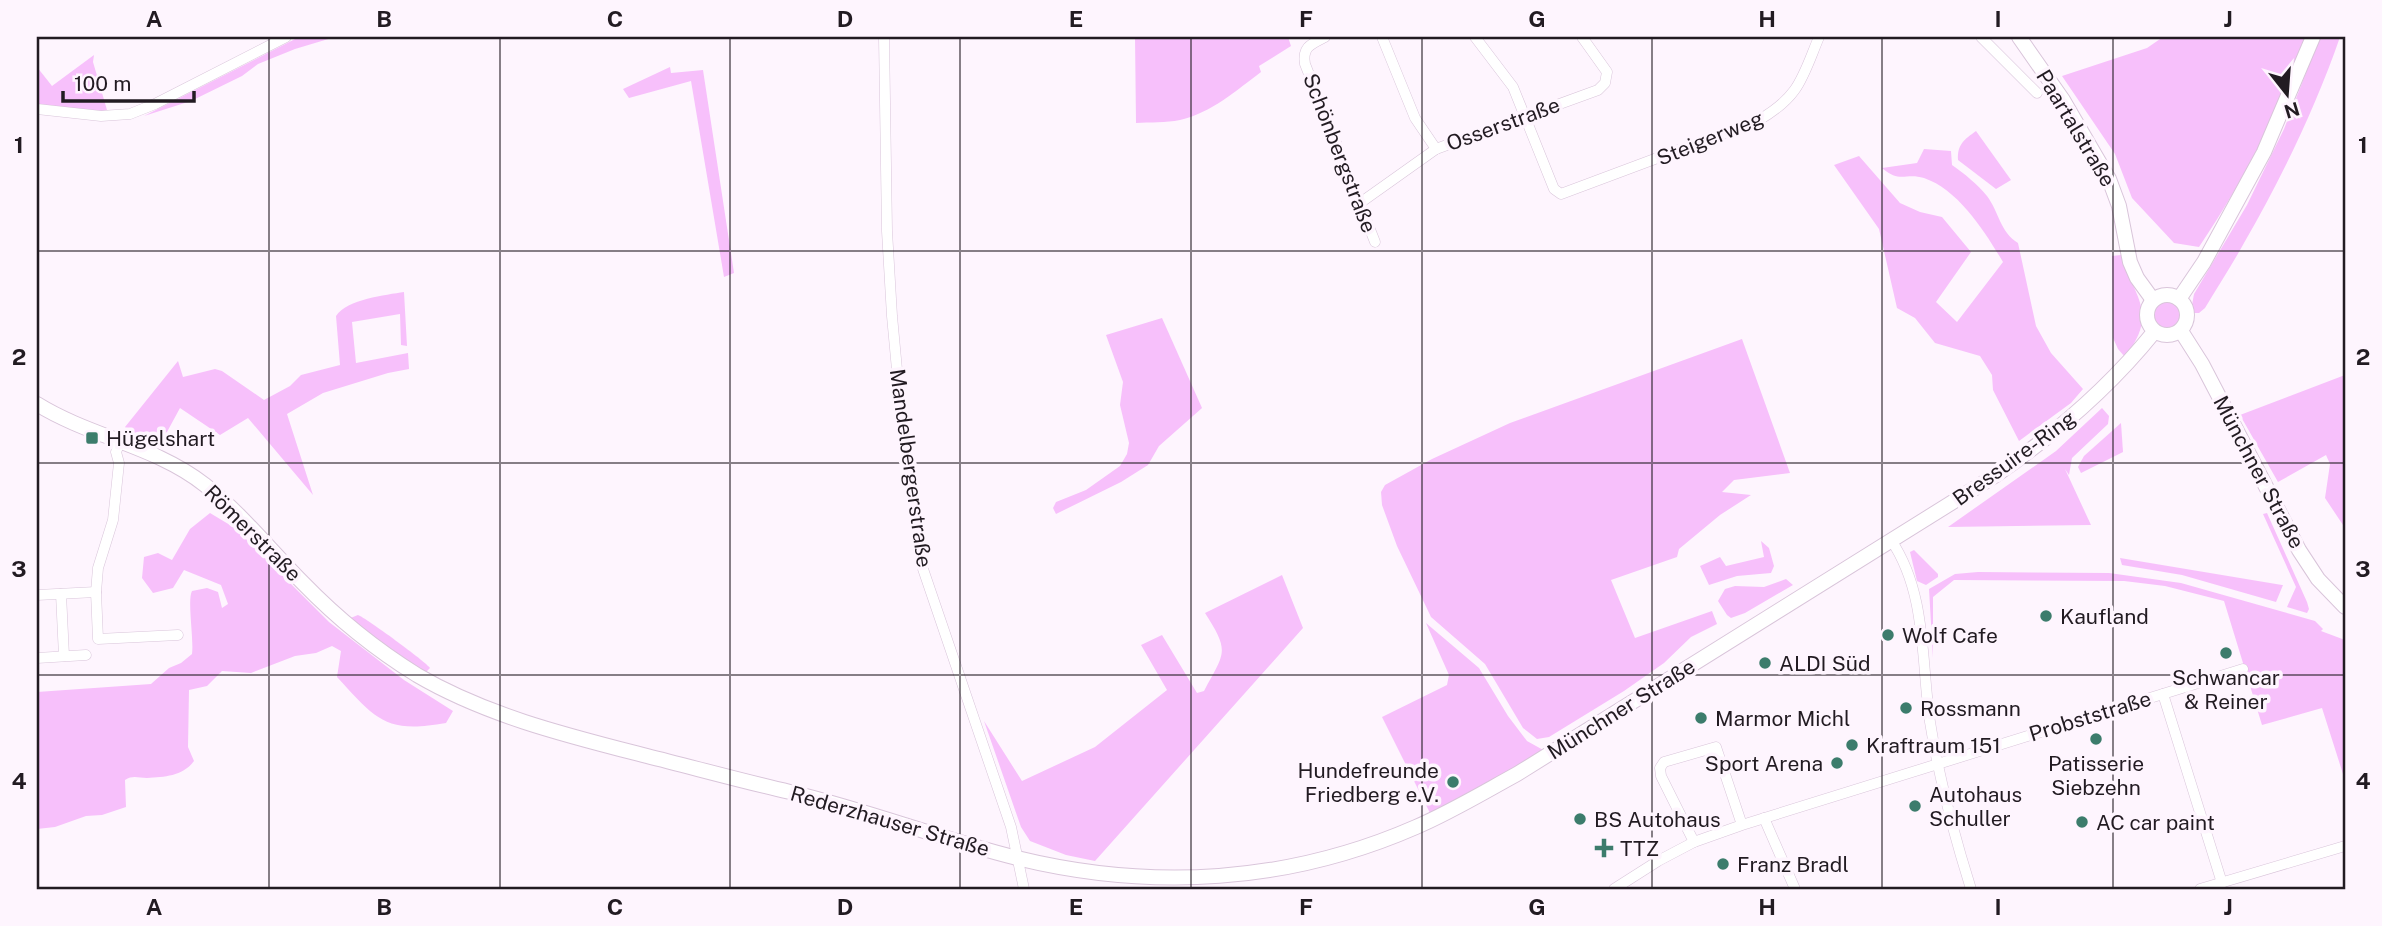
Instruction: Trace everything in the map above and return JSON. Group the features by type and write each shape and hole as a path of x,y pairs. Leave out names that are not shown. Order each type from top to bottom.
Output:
{"main road":[{"name":"Paartalstraße","path":"2019,37 2063,100 2109,179 2119,206 2130,262 2137,278 2153,300"},
{"path":"2179,299 2204,262 2264,152 2313,37"},
{"path":"2166,295 2179,299 2188,313 2181,331 2170,335 2154,332 2147,318 2153,300 2166,295"},
{"name":"Münchner Straße","path":"2181,331 2202,364 2299,550 2318,579 2345,607"},
{"name":"Bressuire-Ring","path":"1891,540 1996,475 2035,447 2087,404 2131,360 2154,332"},
{"name":"Römerstraße","path":"37,404 75,426 172,464 201,481 250,526 335,615 388,656 451,692"},
{"name":"Münchner Straße","path":"1340,854 1417,827 1499,784 1891,540"},
{"name":"Rederzhauser Straße","path":"451,692 516,719 587,741 710,774 836,803 1019,858 1107,874 1188,878 1248,874 1295,867 1340,854"}],"street":[{"path":"37,109 101,116 130,114 286,37"},
{"name":"Mandelbergerstraße","path":"884,37 887,231 900,402 922,566 1011,827 1024,889"},
{"name":"Schönbergstraße","path":"1325,37 1308,46 1304,54 1305,64 1375,242"},
{"path":"1382,37 1415,118 1436,149"},
{"path":"1475,37 1513,87 1525,116"},
{"name":"Osserstraße","path":"1360,203 1436,149 1593,93 1602,87 1607,72 1583,37"},
{"name":"Steigerweg","path":"1525,116 1554,189 1561,194 1759,120 1782,107 1794,94 1819,37"},
{"path":"1981,37 2037,93"},
{"path":"120,442 116,452 119,463 113,520 98,568 98,639 178,635"},
{"path":"1891,540 1901,554 1916,594 1937,763 1971,889"},
{"path":"37,595 96,592"},
{"path":"61,594 64,656"},
{"path":"37,658 86,655"},
{"name":"Probststraße","path":"1614,889 1694,842 1742,825 2243,669"},
{"name":"Probststraße","path":"2163,694 2222,883"},
{"path":"1694,842 1661,776 1660,768 1664,762 1716,747 1742,825"},
{"path":"1764,818 1795,889"},
{"path":"2200,889 2345,846"}],"shaded area":[{"path":"299,37 335,37 258,64 242,76 191,101 144,116"},
{"path":"1135,37 1288,37 1291,46 1259,66 1261,72 1233,93 1202,112 1175,121 1136,123"},
{"path":"2163,37 2306,37 2263,138 2199,247 2174,243 2132,198 2115,154 2062,76 2147,48"},
{"path":"2320,37 2340,37 2297,142 2230,267 2205,308 2194,313 2194,294 2247,205 2284,129"},
{"path":"94,55 93,62 107,110 100,112 37,104 37,67 52,86"},
{"path":"670,67 671,73 703,70 734,273 724,277 691,81 629,98 623,89"},
{"path":"1976,131 2011,180 1996,189 1958,160 1960,146"},
{"path":"1924,149 1951,151 1952,165 1971,179 1987,196 2003,228 2018,243 2036,326 2051,353 2083,389 2071,403 2019,441 1993,390 1992,375 1980,356 1935,343 1915,318 1897,308 1879,229 1834,165 1859,156 1900,203 1920,212 1942,217 1971,252 1936,302 1957,322 2003,262 1970,213 1949,192 1924,178 1899,177 1882,168 1917,163"},
{"path":"2121,255 2141,306 2142,317 2141,329 2125,357 2113,338 2112,256"},
{"path":"404,292 407,346 401,345 400,314 352,322 356,363 408,353 409,369 323,393 287,414 313,495 248,418 220,435 180,408 161,443 128,432 125,427 178,361 183,377 215,369 264,400 290,386 301,375 340,365 336,316 341,310 377,296"},
{"path":"2167,301 2173,302 2181,310 2181,322 2173,330 2167,331 2161,330 2153,322 2152,316 2153,310 2161,302"},
{"path":"1162,318 1202,408 1159,446 1148,465 1121,482 1056,514 1053,508 1056,502 1086,490 1120,466 1127,454 1129,443 1120,405 1123,382 1106,335"},
{"path":"1742,339 1790,473 1734,480 1722,492 1751,495 1720,515 1679,549 1677,557 1611,580 1635,638 1712,611 1717,624 1691,637 1664,663 1624,691 1549,737 1537,739 1523,728 1485,664 1431,617 1397,546 1382,505 1381,492 1385,485 1432,459 1510,423"},
{"path":"2345,375 2345,528 2325,498 2330,464 2326,455 2278,482 2240,415"},
{"path":"2102,408 2109,416 2108,424 2072,458 2069,475 2065,469 2091,525 1948,527 2056,451"},
{"path":"2121,423 2123,452 2081,473 2078,467 2084,456"},
{"path":"210,513 235,528 329,622 404,680 453,711 446,723 425,726 395,724 383,720 337,677 341,651 332,646 316,653 295,656 251,673 222,671 207,686 189,690 188,747 194,761 190,766 167,776 133,777 125,780 126,807 102,815 86,816 55,827 37,829 37,692 151,684 169,668 192,654 192,591 207,588 218,592 222,608 228,604 221,585 184,570 173,588 153,593 142,578 144,557 158,553 172,560 190,529"},
{"path":"2267,513 2307,602 2307,613 2287,607 2296,587 2263,514"},
{"path":"1761,541 1769,548 1774,566 1771,573 1737,576 1709,585 1700,566 1720,557 1726,566 1764,557"},
{"path":"1914,550 1938,574 1938,577 1926,585 1917,581 1910,552"},
{"path":"2120,558 2283,585 2276,602 2182,575 2122,565"},
{"path":"2109,573 2181,583 2315,621 2323,629 2321,631 2345,640 2345,773 2343,774 2322,708 2262,725 2224,601 2165,586 2124,581 1954,580 1933,597 1933,658 1929,589 1955,574"},
{"path":"1282,575 1303,628 1095,861 1066,855 1030,841 1021,827 984,721 1022,781 1095,747 1167,690 1141,645 1162,635 1197,693 1204,691 1217,668 1222,652 1218,636 1205,613"},
{"path":"1786,579 1793,585 1745,613 1731,618 1718,601 1725,589 1735,586 1764,587"},
{"path":"358,615 396,640 430,668 426,672 391,653 348,619"},
{"path":"1426,623 1479,668 1508,716 1527,741 1545,751 1431,815 1382,717 1447,685 1449,675"}],"place":[{"name":"Hügelshart","path":"92,438"},
{"name":"Kaufland","path":"2046,616"},
{"name":"Wolf Cafe","path":"1888,635"},
{"name":"Schwancar & Reiner","path":"2226,653"},
{"name":"ALDI Süd","path":"1765,663"},
{"name":"Rossmann","path":"1906,708"},
{"name":"Marmor Michl","path":"1701,718"},
{"name":"Patisserie Siebzehn","path":"2096,739"},
{"name":"Kraftraum 151","path":"1852,745"},
{"name":"Sport Arena","path":"1837,763"},
{"name":"Hundefreunde Friedberg e.V.","path":"1453,782"},
{"name":"Autohaus Schuller","path":"1915,806"},
{"name":"BS Autohaus","path":"1580,819"},
{"name":"AC car paint","path":"2082,822"},
{"name":"TTZ","path":"1604,848"},
{"name":"Franz Bradl","path":"1723,864"}]}
